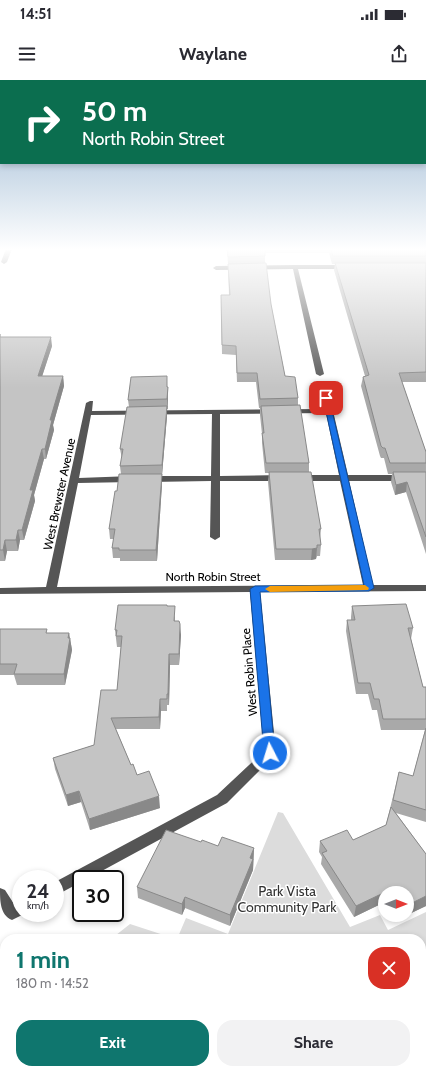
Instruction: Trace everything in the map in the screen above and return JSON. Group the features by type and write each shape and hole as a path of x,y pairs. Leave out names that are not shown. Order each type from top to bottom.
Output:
{"street":[{"path":"302,295 320,374"},
{"path":"326,398 369,588"},
{"name":"West Brewster Avenue","path":"51,590 90,403"},
{"path":"88,413 329,411"},
{"path":"215,537 216,413"},
{"path":"74,480 426,478"},
{"name":"North Robin Street","path":"0,591 426,588"},
{"name":"West Robin Place","path":"64,885 222,799 270,753 255,589"},
{"path":"0,895 12,913"}],"green space":[{"name":"Park Vista Community Park","path":"278,812 283,813 350,927 378,916 378,922 384,922 388,930 405,922 414,922 414,918 426,912 426,934 228,934"},
{"name":"Park Vista Community Park","path":"186,918 228,934 179,934"},
{"path":"130,924 161,934 117,934"}],"building":[{"path":"221,295 270,295 285,376 295,377 298,398 260,399 257,373 237,373 236,346 222,345"},
{"path":"345,295 426,295 426,372 399,373 426,452 426,463 390,463 385,448 381,446 363,377 369,375"},
{"path":"0,337 51,337 38,376 63,376 50,420 52,420 45,449 42,449 30,490 33,490 22,530 18,530 16,540 5,540 3,550 0,550"},
{"path":"167,376 167,399 128,400 131,377"},
{"path":"300,405 309,463 266,463 262,433 264,433 261,406"},
{"path":"167,406 162,465 120,466 123,449 120,449 127,407"},
{"path":"269,472 311,472 321,529 319,529 321,545 317,545 317,548 276,549"},
{"path":"393,472 426,472 426,537 407,482 396,485"},
{"path":"119,474 162,474 156,550 119,550 119,548 112,548 115,529 109,529"},
{"path":"406,604 413,628 408,628 423,687 426,687 426,719 383,719 379,699 374,699 370,683 358,683 347,620 355,620 352,606"},
{"path":"118,605 175,606 174,621 179,621 180,624 179,654 169,654 168,694 167,699 160,699 159,717 111,718 131,765 133,764 137,775 149,771 159,796 89,819 79,791 66,795 53,758 94,745 101,690 117,690 122,636 116,636 117,630 115,630"},
{"path":"0,629 47,629 46,633 69,633 68,638 70,638 64,674 14,674 17,664 0,664"},
{"path":"426,728 426,810 393,800 399,772 413,776"},
{"path":"391,807 426,854 426,896 414,902 414,886 378,886 378,896 356,906 322,853 327,851 320,841 347,830 353,840 386,825"},
{"path":"166,830 218,846 222,837 254,848 250,858 253,859 230,915 185,897 182,904 137,887"}],"slow traffic":[{"path":"270,589 365,588"}],"route":[{"path":"270,753 255,589 369,588 326,398"}]}
